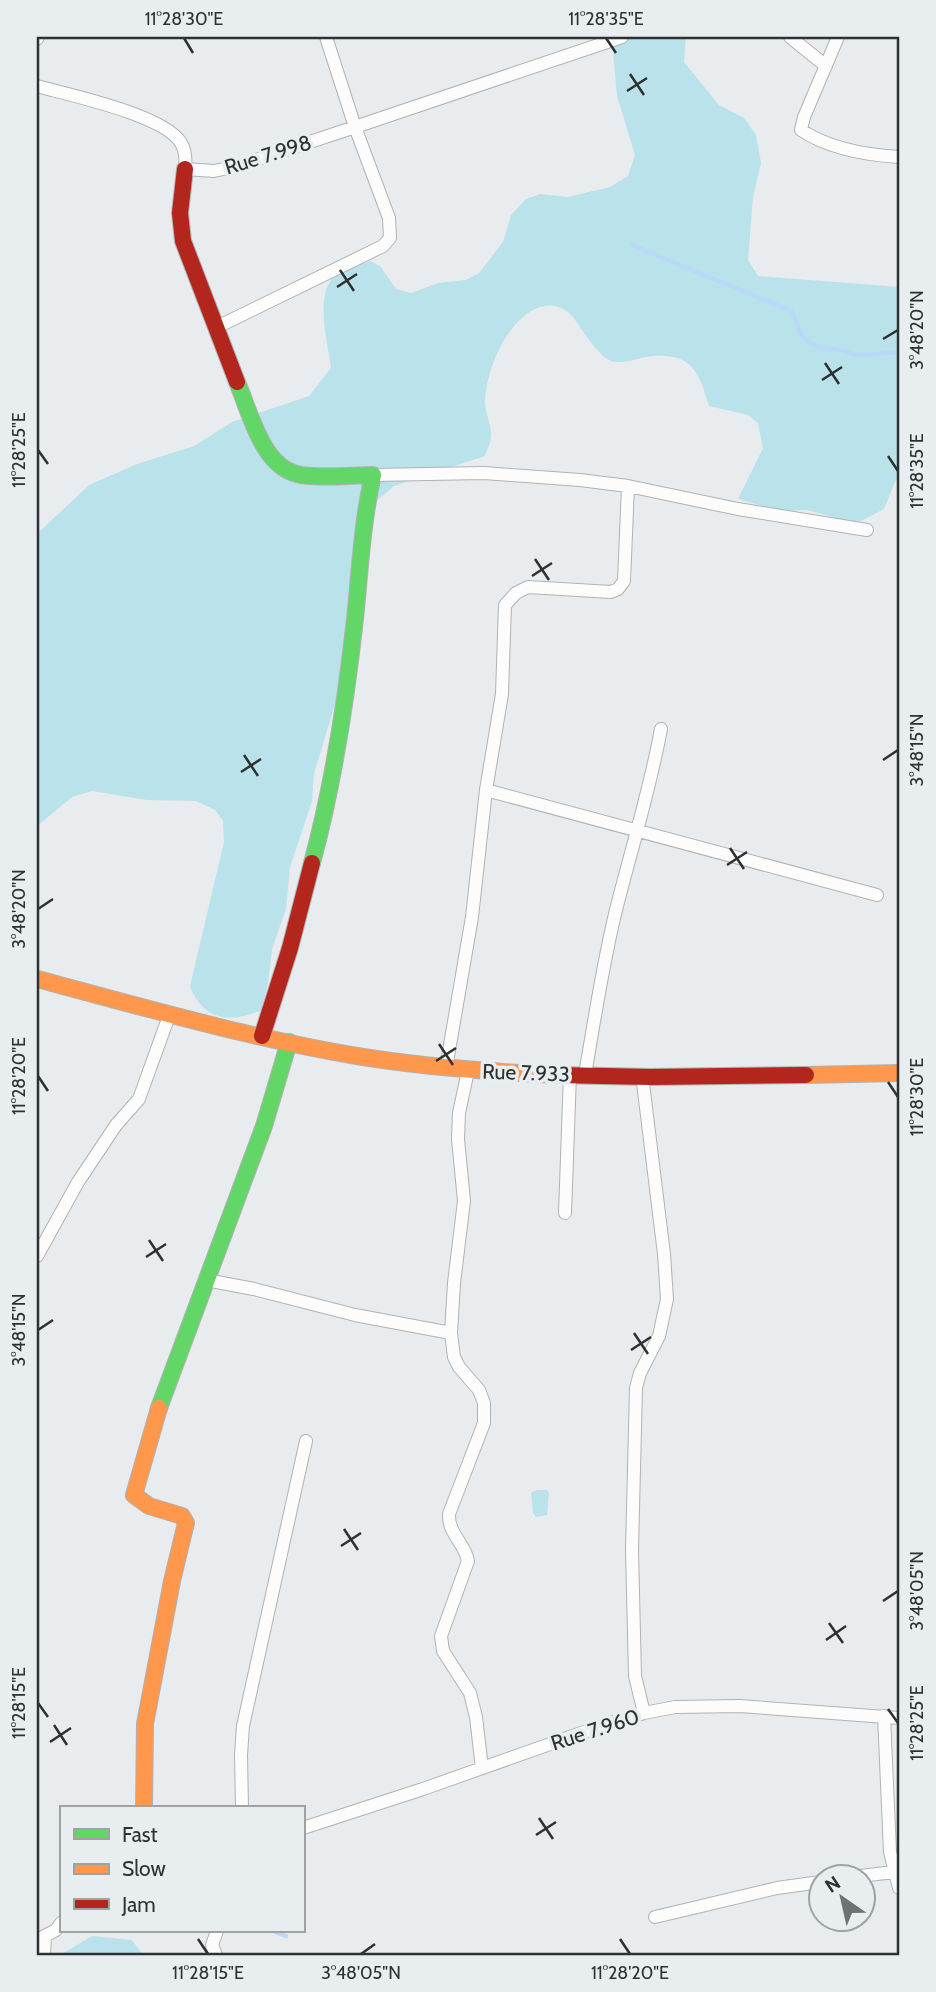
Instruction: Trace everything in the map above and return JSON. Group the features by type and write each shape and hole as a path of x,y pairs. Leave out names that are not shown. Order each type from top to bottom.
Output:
{"street":[{"path":"215,328 383,246 390,238 388,218 326,37"},
{"name":"Rue 7.998","path":"185,169 214,171 238,166 622,37"},
{"path":"790,37 826,66"},
{"path":"838,37 801,130 817,141 850,150 899,157"},
{"path":"37,86 137,115 169,131 181,142 186,156 180,213 183,241 215,328 268,455 281,468 298,475 484,473 628,486 738,509 867,530"},
{"path":"262,1036 315,853 339,747 365,511 373,475"},
{"path":"446,1068 472,917 486,790 502,694 505,605 516,593 528,587 611,592 618,589 624,581 628,486"},
{"path":"565,1213 578,1074 661,729"},
{"path":"486,790 877,895"},
{"name":"Rue 7.933","path":"37,979 289,1042 399,1063 468,1071 642,1076 899,1073"},
{"path":"37,1256 78,1182 116,1125 139,1098 170,1013"},
{"path":"144,1806 145,1724 172,1581 186,1523 182,1516 149,1506 134,1495 163,1394 259,1139 289,1042"},
{"path":"468,1071 459,1113 458,1139 464,1201 451,1333 454,1357 479,1390 484,1403 484,1423 449,1514 449,1524 467,1552 468,1561 441,1636 443,1651 470,1693 476,1717 482,1768"},
{"path":"642,1076 667,1299 659,1336 640,1373 636,1388 632,1550 635,1676 644,1713"},
{"path":"206,1280 254,1289 355,1315 451,1333"},
{"path":"242,1806 243,1726 306,1441"},
{"name":"Rue 7.960","path":"304,1828 644,1713 675,1707 727,1706 899,1718"},
{"path":"884,1716 890,1852 899,1888"},
{"path":"876,1875 894,1872"},
{"path":"655,1917 777,1888 806,1884"},
{"path":"44,1955 41,1939 60,1924"},
{"path":"216,1955 212,1945 217,1932"}],"shaded area":[{"path":"604,37 686,37 684,62 719,105 744,118 756,135 761,163 753,197 748,260 758,276 899,287 899,478 884,509 861,521 847,521 807,510 780,511 738,499 763,448 758,423 748,415 709,406 702,384 686,362 666,356 610,361 598,351 566,311 549,305 529,313 518,322 501,345 490,373 485,404 491,436 485,456 394,486 373,504 341,684 314,774 312,801 290,867 286,909 272,949 268,984 261,1010 239,1017 219,1016 202,1006 190,986 224,842 223,821 215,810 196,801 147,800 92,791 72,797 37,826 37,534 89,485 137,464 194,446 232,422 309,396 331,368 324,303 331,280 339,273 370,261 380,266 396,289 411,293 438,283 466,280 479,273 503,242 511,215 526,199 540,194 568,197 610,187 628,176 635,155 617,96 612,41"},
{"path":"547,1490 549,1493 547,1515 536,1517 533,1513 531,1493"},
{"path":"92,1936 132,1940 143,1955 60,1955"}],"waterway":[{"path":"632,245 791,311 802,336 816,346 858,355 899,353"},
{"path":"276,1932 286,1936"}],"traffic: fast":[{"path":"237,382 252,422 266,449 285,469 314,476 373,475 364,529 343,711 327,802 312,863"},
{"path":"159,1408 264,1126 289,1042"}],"traffic: slow":[{"path":"37,979 196,1021 317,1049 432,1066 558,1075"},
{"path":"806,1075 899,1073"},
{"path":"144,1806 145,1724 172,1581 186,1523 182,1516 149,1506 134,1495 159,1408"}],"traffic: jam":[{"path":"185,169 180,213 183,241 237,382"},
{"path":"262,1036 290,948 312,863"},
{"path":"558,1075 806,1075"}]}
